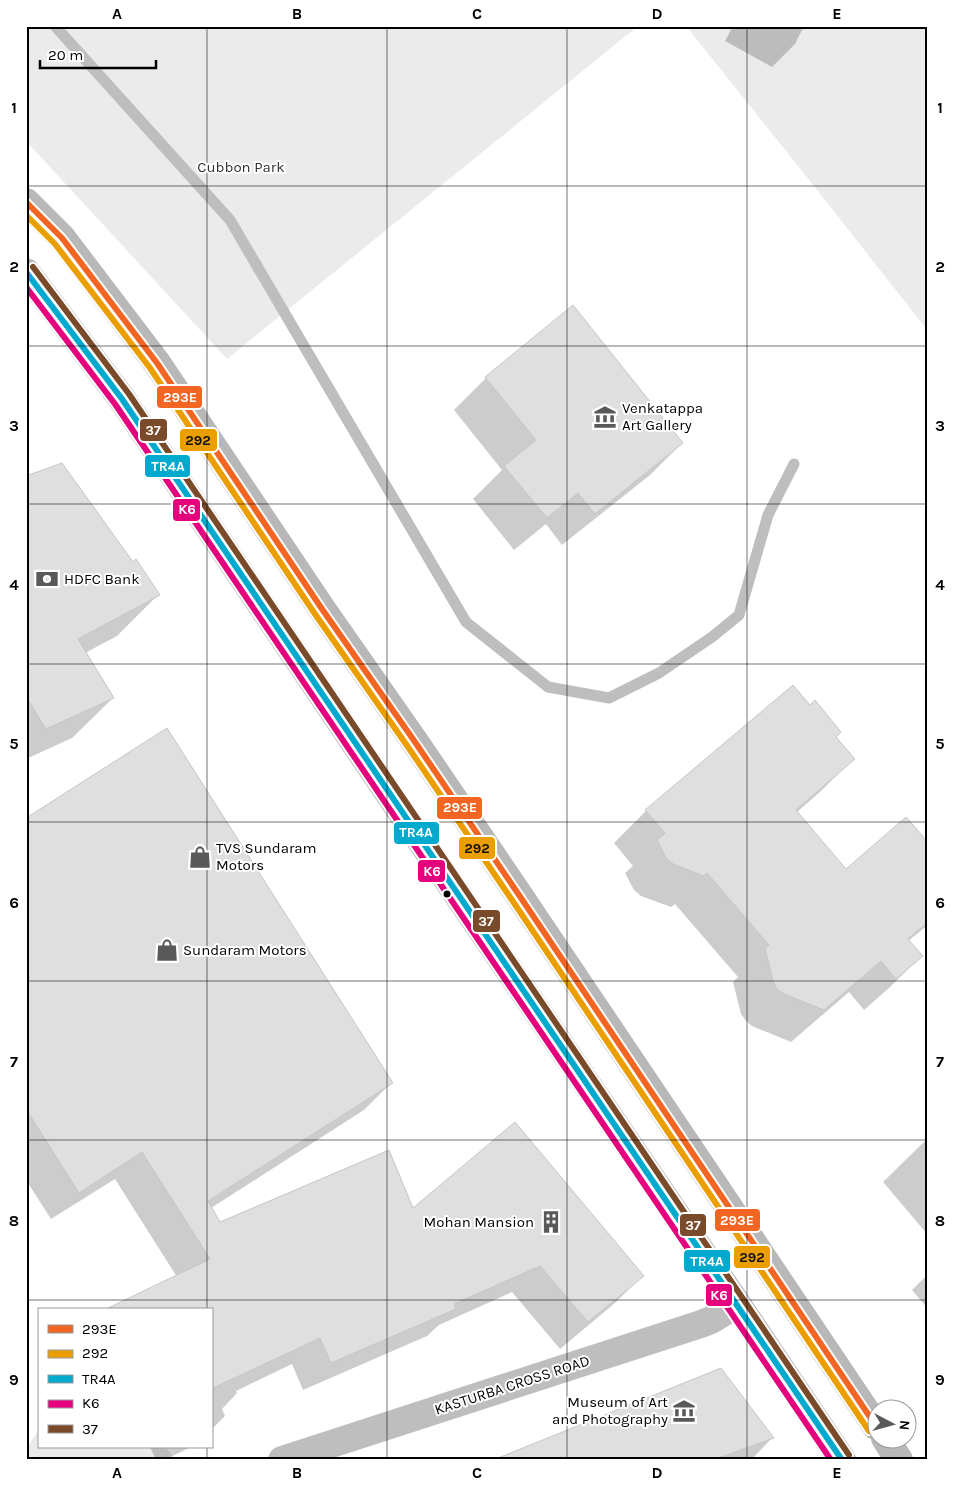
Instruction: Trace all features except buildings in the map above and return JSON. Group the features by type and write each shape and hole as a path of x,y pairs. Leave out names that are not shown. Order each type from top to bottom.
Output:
{"main road":[{"path":"26,202 62,238 157,363 322,609 514,887 866,1411"},
{"path":"26,272 122,399 842,1460"},
{"path":"891,1448 899,1460"}],"street":[{"name":"KASTURBA CROSS ROAD","path":"282,1460 701,1324 737,1304"}],"green space":[{"name":"Cubbon Park","path":"26,26 638,26 227,359 26,141"},
{"path":"686,26 928,26 928,331 810,181"},
{"path":"38,1431 38,1448 166,1448 176,1460 26,1460 26,1450"}],"waterway":[{"path":"55,26 230,220 466,622 548,687 609,698 659,673 712,637 739,615 768,515 794,464"}],"transit line":[{"name":"293E","path":"26,202 62,238 157,363 322,609 519,895 866,1411"},
{"name":"292","path":"26,215 55,244 150,368 315,614 512,900 866,1427"},
{"name":"37","path":"33,267 129,394 849,1455"},
{"name":"TR4A","path":"26,272 122,399 842,1460"},
{"name":"K6","path":"26,287 115,404 831,1460"}],"place":[{"name":"Venkatappa Art Gallery","path":"605,417"},
{"name":"HDFC Bank","path":"47,579"},
{"name":"TVS Sundaram Motors","path":"200,857"},
{"name":"Sundaram Motors","path":"167,950"},
{"name":"Mohan Mansion","path":"551,1222"},
{"name":"Museum of Art and Photography","path":"684,1411"}]}
